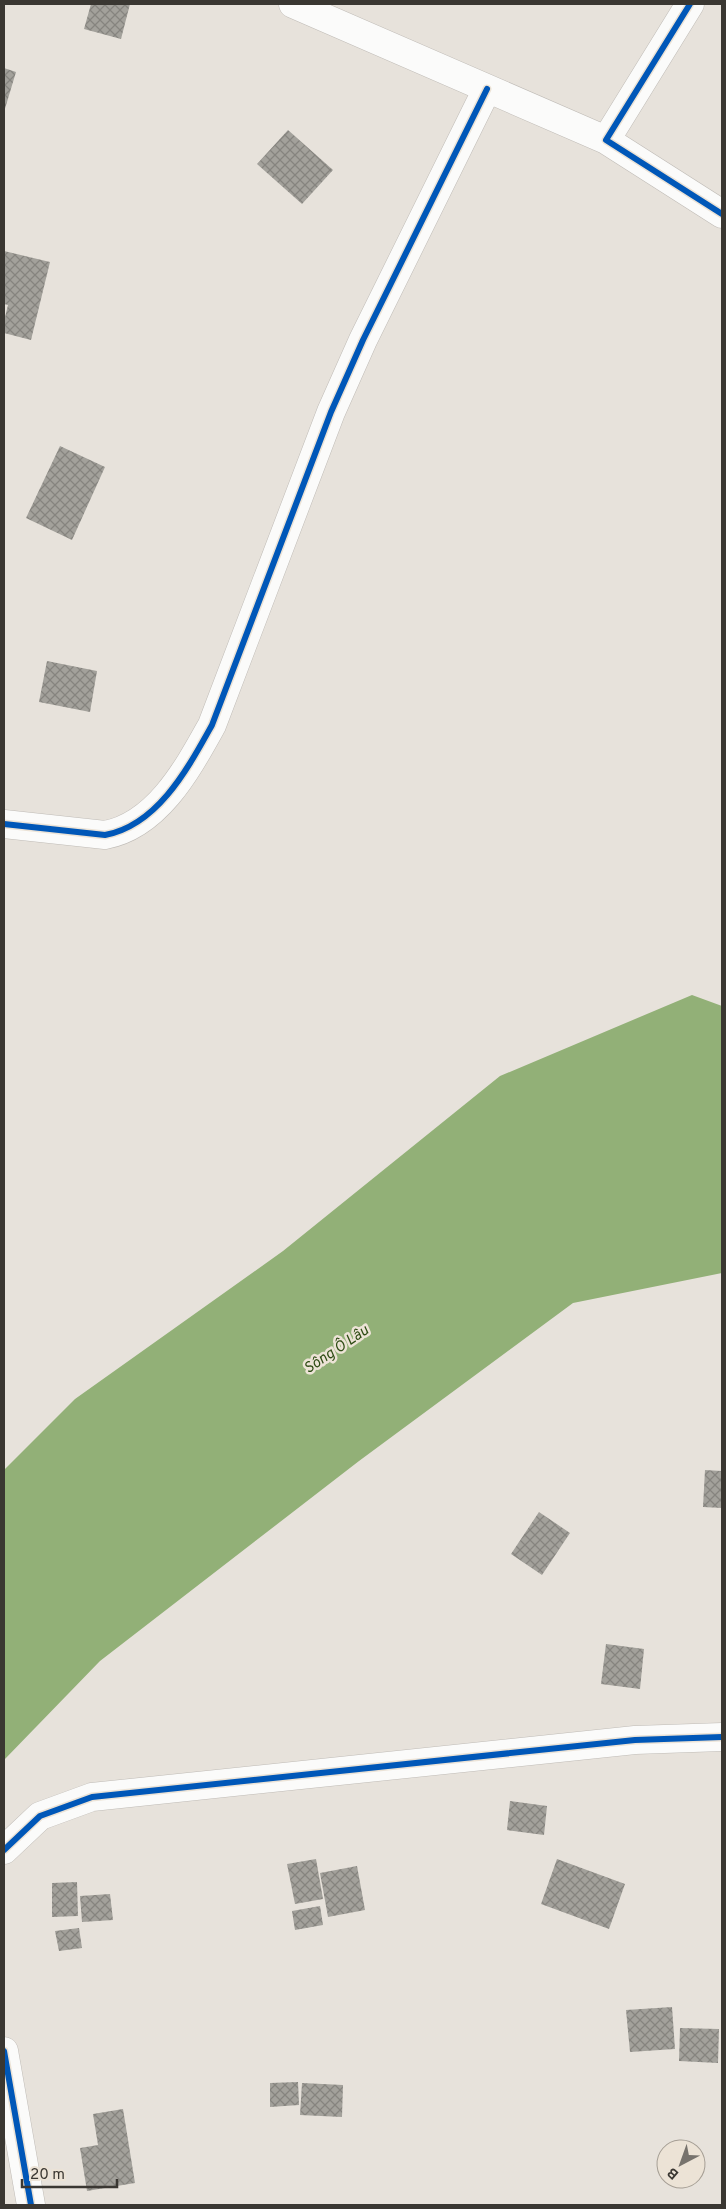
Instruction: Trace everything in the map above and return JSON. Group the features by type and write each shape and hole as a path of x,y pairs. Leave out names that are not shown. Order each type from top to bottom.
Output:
{"street":[{"path":"293,4 606,140 722,214"},
{"path":"606,140 690,4"},
{"path":"4,824 105,835 121,832 148,815 166,796 197,752 212,725 331,412 363,340 487,89"},
{"path":"4,1850 40,1816 92,1797 635,1740 722,1737"},
{"path":"4,2051 31,2205"}],"water":[{"name":"Sông Ô Lâu","path":"692,995 722,1006 722,1273 573,1303 359,1461 100,1661 4,1760 4,1470 75,1399 283,1251 500,1076"}],"building":[{"path":"91,4 130,4 121,39 84,29"},
{"path":"4,68 16,72 4,112"},
{"path":"288,130 333,170 302,204 257,164"},
{"path":"4,251 50,262 31,340 4,333 4,321 8,305 4,304"},
{"path":"60,446 105,467 72,540 26,518"},
{"path":"47,661 97,671 90,712 39,702"},
{"path":"705,1470 722,1471 722,1508 703,1507"},
{"path":"539,1512 570,1533 542,1575 511,1554"},
{"path":"606,1644 644,1649 640,1689 601,1684"},
{"path":"510,1801 547,1806 544,1835 507,1830"},
{"path":"316,1859 323,1899 295,1904 287,1864"},
{"path":"557,1859 625,1884 609,1929 541,1904"},
{"path":"357,1866 365,1910 328,1917 320,1873"},
{"path":"77,1882 78,1916 52,1917 52,1883"},
{"path":"110,1894 113,1920 82,1922 80,1896"},
{"path":"320,1906 323,1925 295,1930 292,1911"},
{"path":"79,1928 82,1948 59,1951 55,1931"},
{"path":"672,2007 675,2049 630,2052 626,2010"},
{"path":"680,2028 719,2029 718,2063 679,2061"},
{"path":"298,2082 299,2105 270,2107 270,2083"},
{"path":"302,2083 343,2085 342,2117 300,2115"},
{"path":"123,2109 135,2183 87,2191 80,2148 98,2145 93,2114"}],"cycle path":[{"path":"690,4 606,140 722,214"},
{"path":"4,824 105,835 124,829 141,820 156,807 182,776 212,725 331,412 363,340 487,89"},
{"path":"4,1850 40,1816 92,1797 635,1740 722,1737"},
{"path":"4,2051 31,2205"}]}
